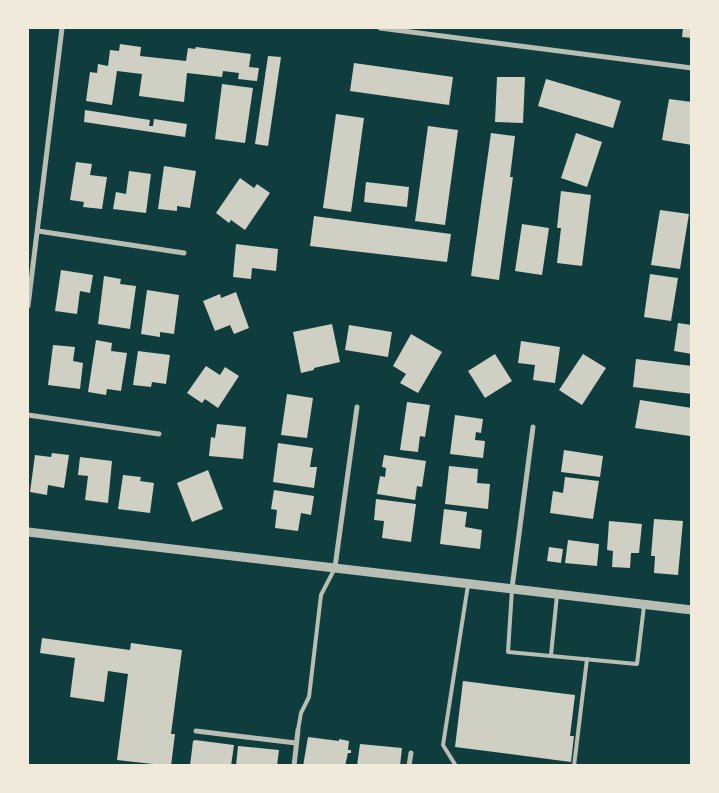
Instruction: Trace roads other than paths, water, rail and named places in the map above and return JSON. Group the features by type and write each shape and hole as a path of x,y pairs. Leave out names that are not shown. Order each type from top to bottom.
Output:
{"street":[{"path":"28,306 62,28"},
{"path":"380,28 692,68"},
{"path":"38,231 184,253"},
{"path":"335,567 357,407"},
{"path":"28,415 159,434"},
{"path":"512,588 533,426"},
{"path":"28,532 692,610"},
{"path":"294,766 298,730"},
{"path":"196,732 296,743"},
{"path":"409,766 411,753"}],"lane":[{"path":"298,730 301,714 309,696 321,595 335,567"},
{"path":"456,766 443,745 468,583"},
{"path":"512,588 508,652 636,664 644,604"},
{"path":"552,655 558,593"},
{"path":"574,766 587,659"}]}
